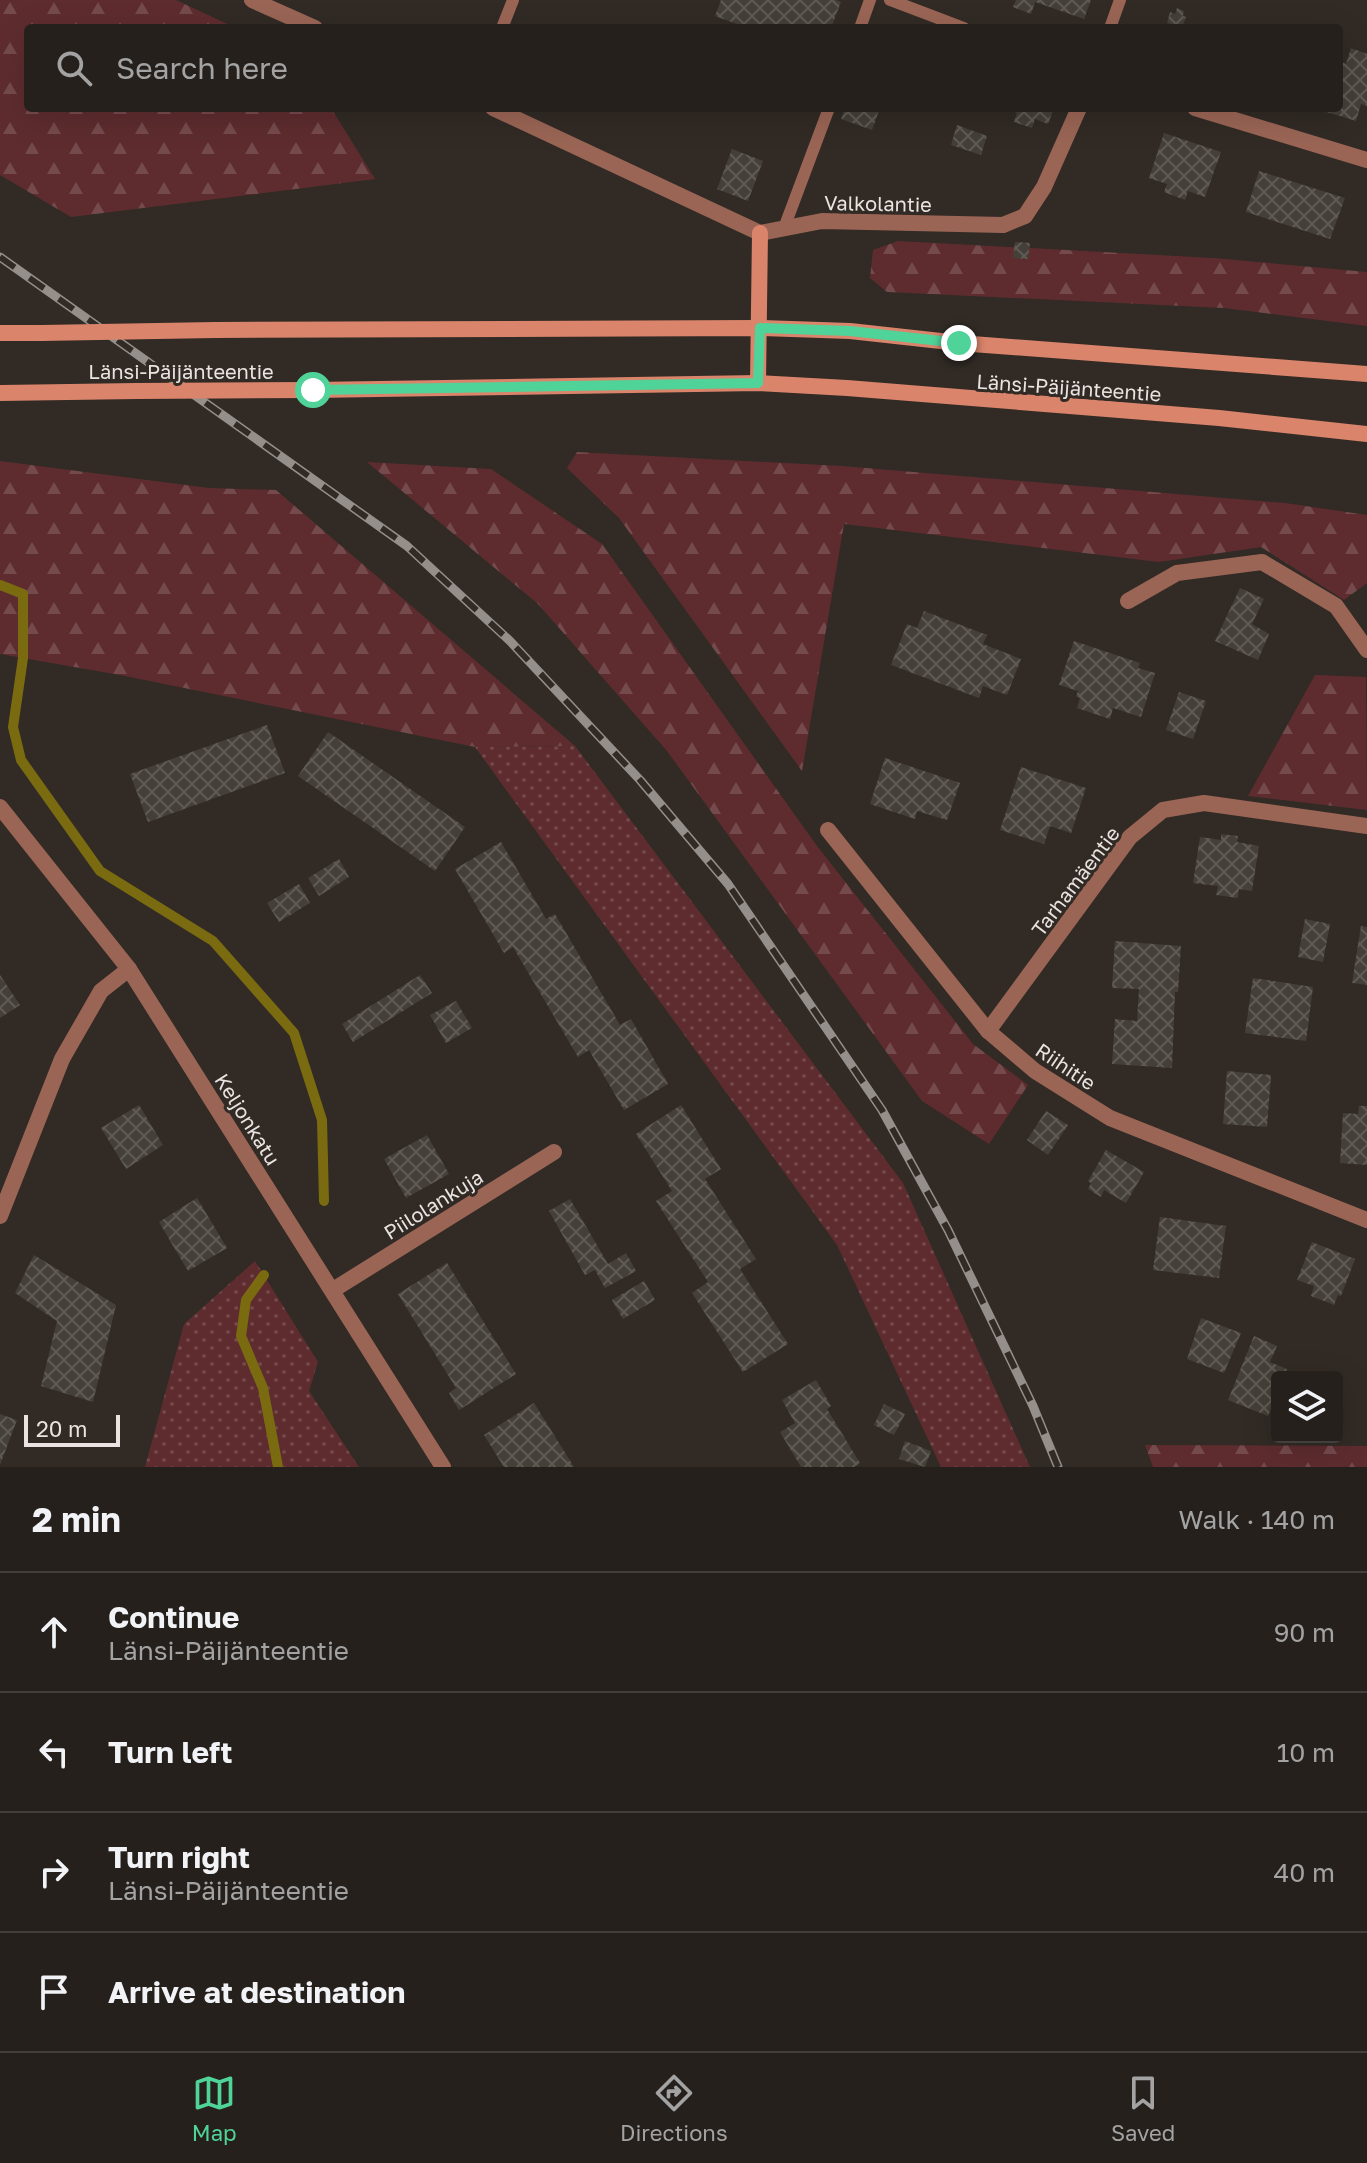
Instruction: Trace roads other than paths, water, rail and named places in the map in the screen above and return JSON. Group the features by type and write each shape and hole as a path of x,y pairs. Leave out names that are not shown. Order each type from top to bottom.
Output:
{"main road":[{"path":"758,383 760,233"},
{"name":"Länsi-Päijänteentie","path":"0,333 760,328 850,331 959,343 1367,374"},
{"name":"Länsi-Päijänteentie","path":"0,393 758,383 1219,418 1367,434"}],"street":[{"path":"252,0 306,24"},
{"path":"502,112 760,233"},
{"name":"Valkolantie","path":"760,233 822,221 1003,225 1025,216 1044,187 1077,112"},
{"path":"1208,112 1367,160"},
{"path":"1128,601 1177,573 1262,562 1336,606 1367,650"},
{"name":"Tarhamäentie","path":"988,1031 1130,837 1163,810 1204,803 1367,826"},
{"name":"Keljonkatu","path":"1,811 129,969 443,1467"},
{"name":"Riihitie","path":"828,830 988,1031 1035,1071 1110,1118 1367,1220"},
{"path":"0,1216 62,1059 101,991 129,969"},
{"name":"Piilolankuja","path":"333,1290 554,1152"}],"lane":[{"path":"504,24 513,0"},
{"path":"861,24 870,0"},
{"path":"890,0 953,24"},
{"path":"1111,24 1120,0"},
{"path":"784,228 828,112"}],"waterway":[{"path":"0,585 23,594 23,658 13,727 21,760 100,871 213,941 294,1033 322,1120 324,1201"},
{"path":"264,1275 246,1300 241,1336 263,1388 278,1467"}],"railway":[{"path":"0,257 407,546 510,641 640,780 728,884 882,1110 948,1230 1033,1406 1058,1467"}]}
